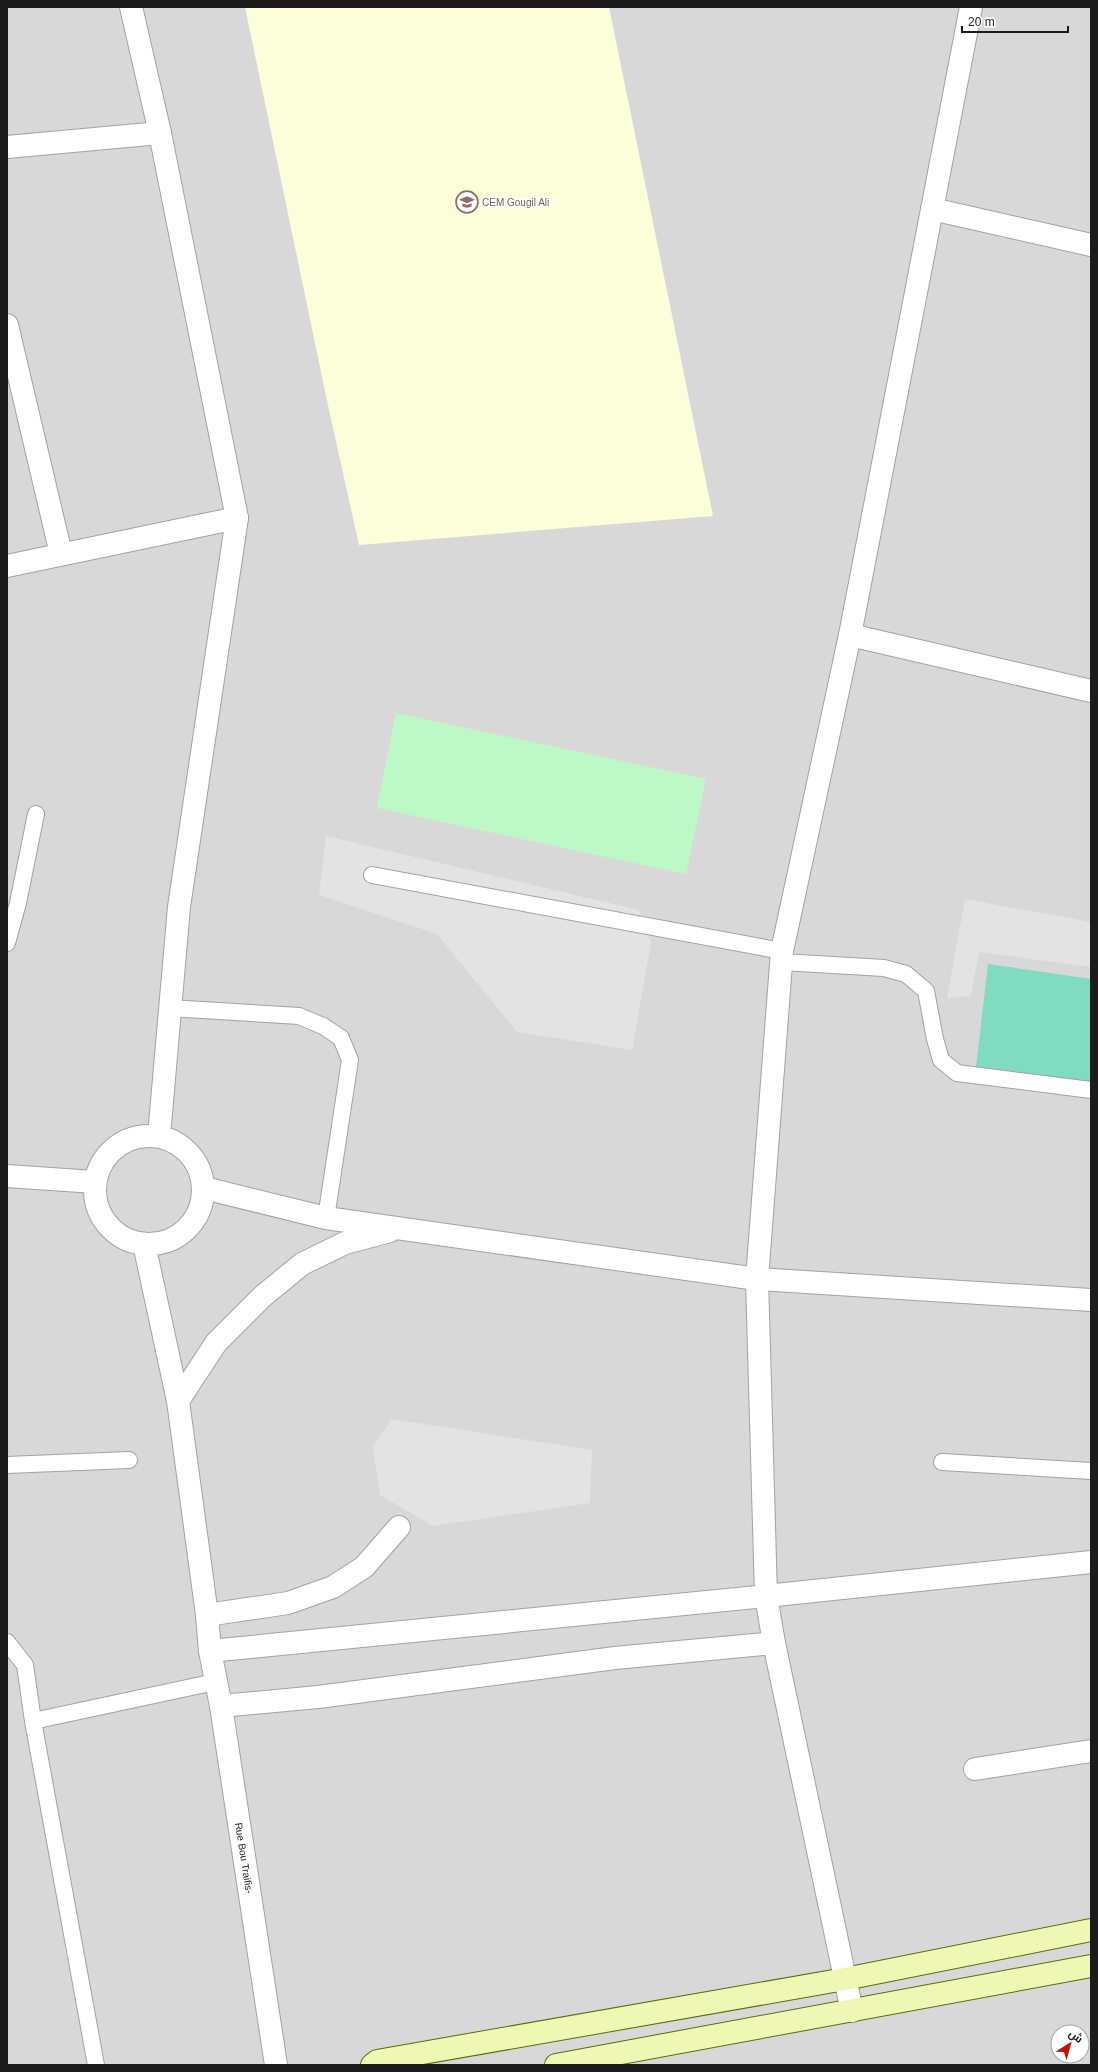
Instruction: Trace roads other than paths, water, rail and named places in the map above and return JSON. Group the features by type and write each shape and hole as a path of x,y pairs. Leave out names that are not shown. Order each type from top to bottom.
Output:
{"street":[{"path":"131,7 160,133 237,518 179,907 159,1136"},
{"path":"852,2011 774,1643 766,1596 757,1279 782,957 850,635 971,7"},
{"path":"7,147 160,133"},
{"path":"932,209 1091,245"},
{"path":"7,326 61,554"},
{"path":"7,566 237,518"},
{"path":"850,635 1091,691"},
{"path":"141,1136 159,1136 176,1143 190,1155 200,1170 204,1188 201,1206 193,1223 179,1235 168,1240 144,1244 126,1239 112,1229 101,1216 96,1199 95,1182 100,1166 110,1151 125,1141 141,1136"},
{"path":"7,1176 95,1182"},
{"path":"204,1188 326,1218 757,1279 1091,1300"},
{"path":"178,1401 216,1343 263,1296 302,1264 345,1243 398,1229"},
{"name":"Rue Bou Traifis-","path":"144,1244 178,1401 207,1615 210,1651 221,1706 276,2065"},
{"path":"207,1615 288,1603 333,1587 364,1567 399,1527"},
{"path":"210,1651 1091,1562"},
{"path":"221,1706 318,1697 615,1658 774,1643"},
{"path":"975,1769 1091,1751"},
{"path":"372,2065 377,2061 845,1978 1091,1930"},
{"path":"556,2065 1091,1966"}],"lane":[{"path":"7,943 18,903 36,814"},
{"path":"372,875 782,957 884,968 906,974 926,991 935,1040 941,1060 957,1073 1091,1090"},
{"path":"169,1008 299,1016 323,1026 342,1038 350,1060 326,1218"},
{"path":"7,1465 129,1460"},
{"path":"942,1462 1091,1471"},
{"path":"7,1642 25,1665 33,1722 96,2065"},
{"path":"33,1722 216,1682"}],"place":[{"name":"CEM Gougil Ali","path":"467,202"}]}
